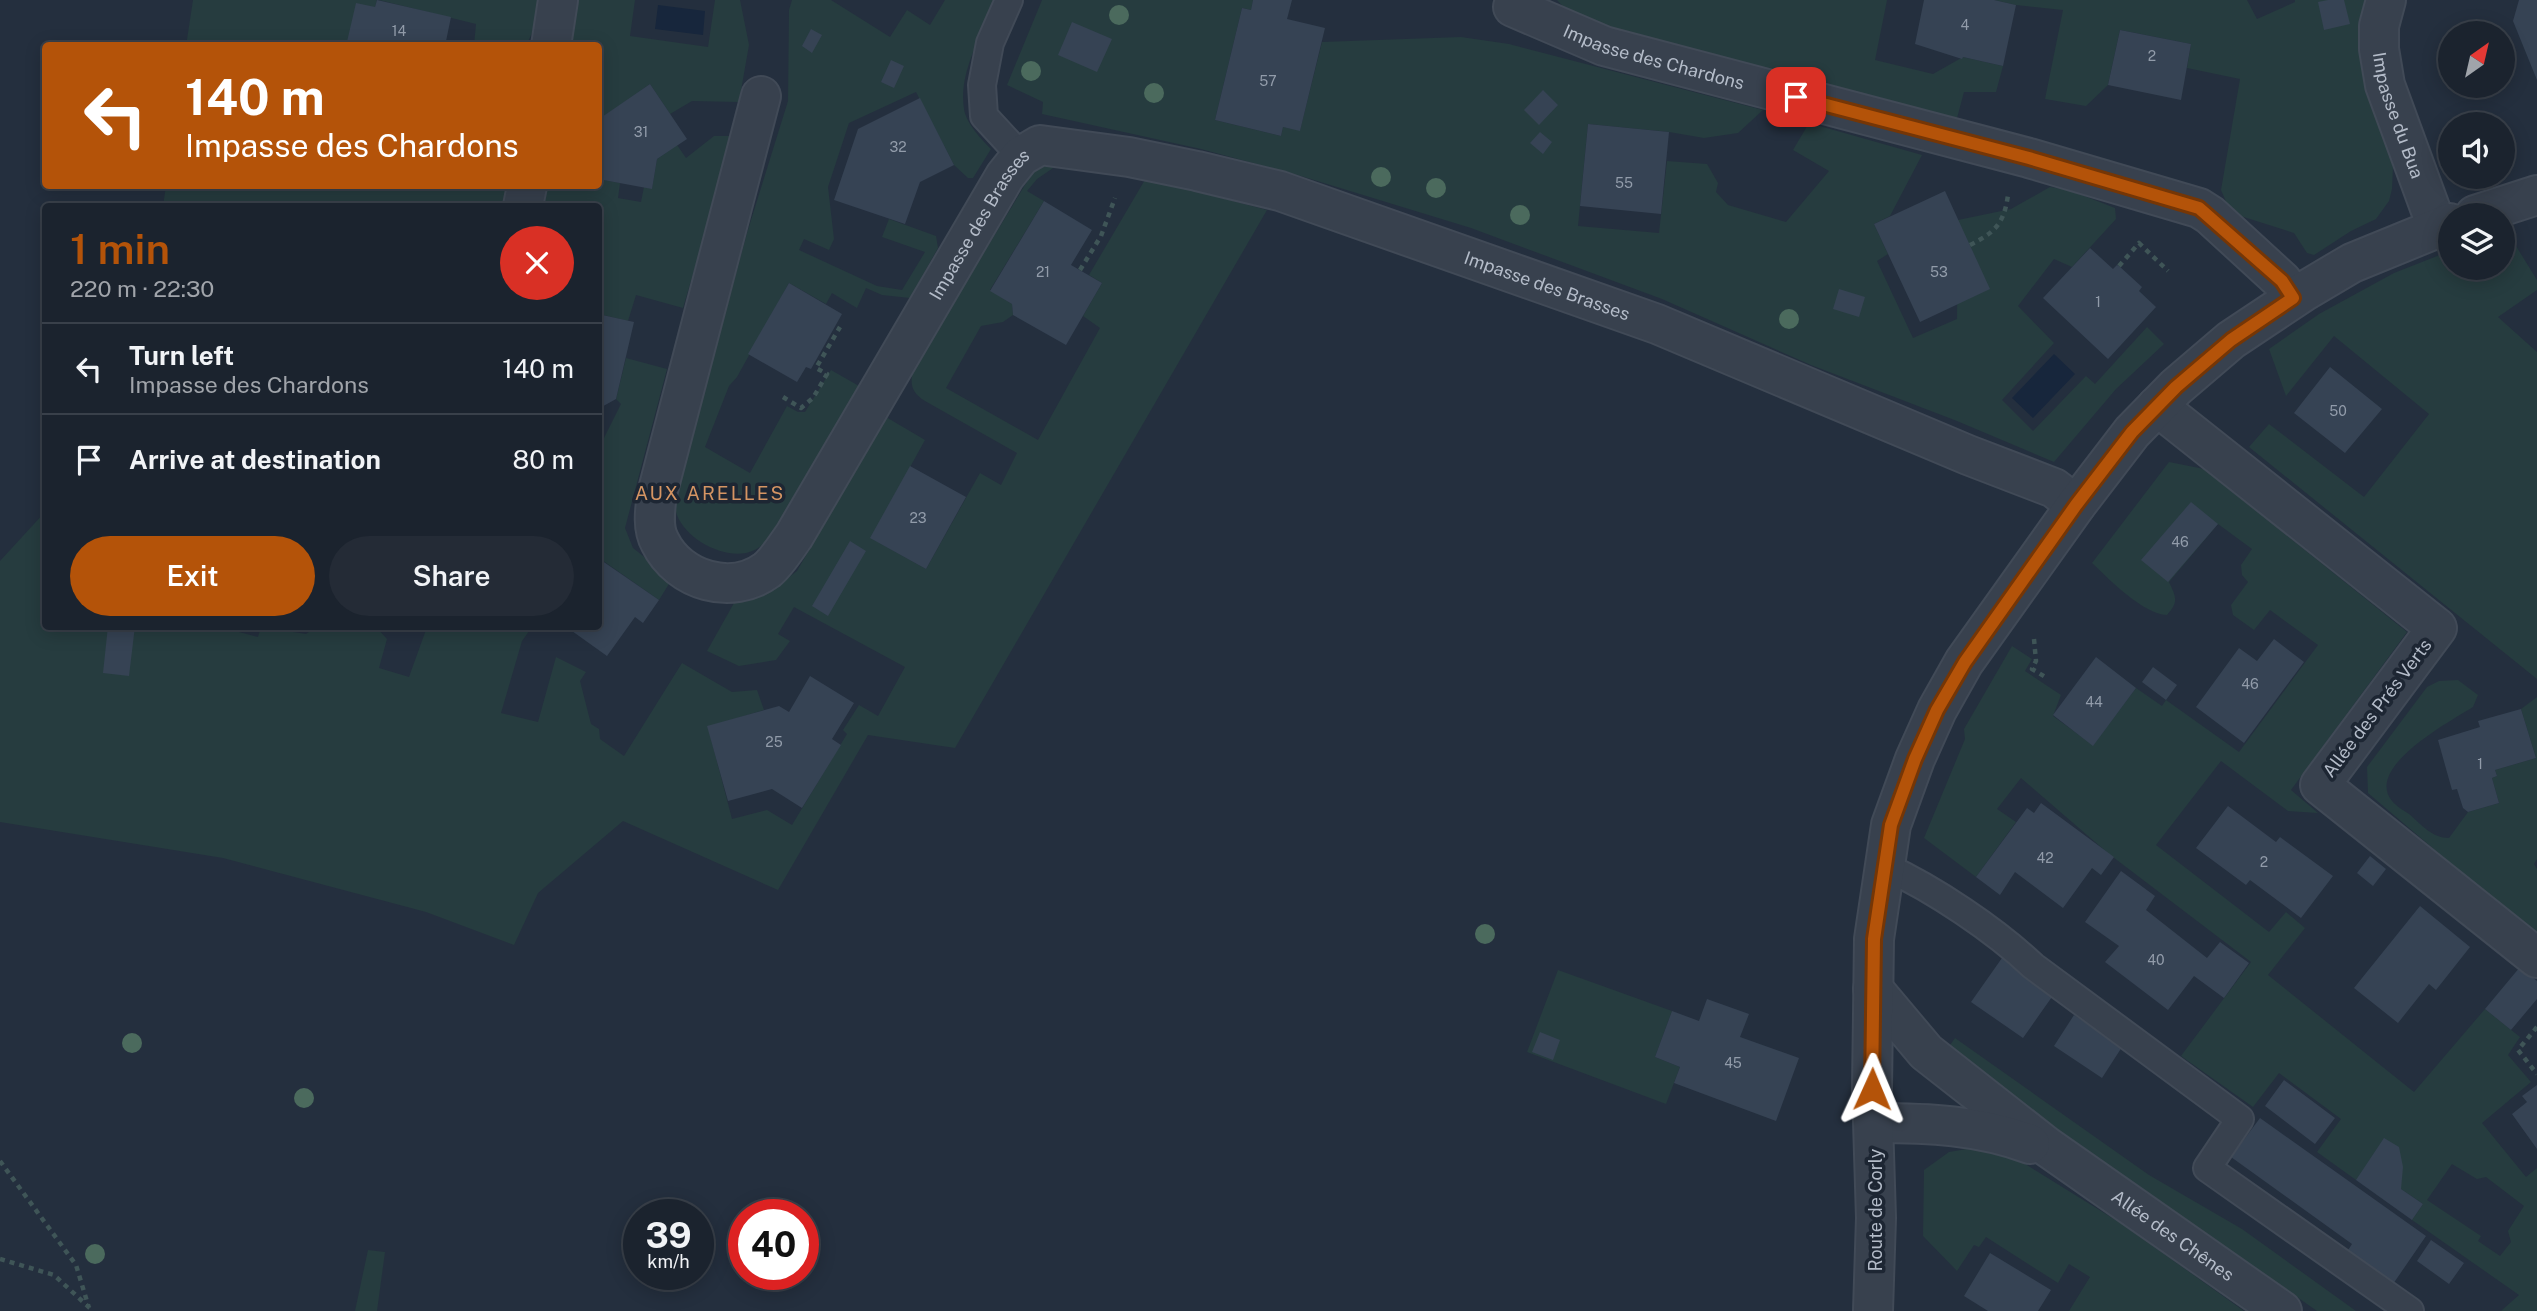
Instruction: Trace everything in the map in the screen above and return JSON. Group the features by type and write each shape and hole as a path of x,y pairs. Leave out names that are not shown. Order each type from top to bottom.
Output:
{"street":[{"path":"552,42 558,0"},
{"name":"Impasse du Bua","path":"2386,0 2379,26 2379,49 2385,85 2438,213"},
{"name":"Impasse des Chardons","path":"1513,7 1604,46 2029,158 2199,208 2282,281 2293,298"},
{"name":"Impasse des Brasses","path":"761,96 657,494 654,519 659,541 673,561 693,575 722,584 744,582 768,570 794,537 1005,176 1021,156 1040,145 1129,157 1269,188 1328,207 1657,324 1968,455 2054,488 2076,505"},
{"path":"2512,203 2537,195"},
{"name":"Route de Corly","path":"1873,1311 1876,1217 1872,1089 1874,939 1891,825 1915,759 1937,710 1965,662 2076,505 2122,444 2157,406 2231,340 2293,298 2352,263 2438,227"},
{"name":"Allée des Prés Verts","path":"2157,406 2437,628 2320,785 2537,958"},
{"name":"Allée des Chênes","path":"1873,989 1926,1052 2064,1160 2282,1311"},
{"name":"Allée des Chênes","path":"1874,1123 1922,1122 1977,1129 2029,1143 2064,1160"}],"lane":[{"path":"1009,0 990,43 982,85 984,116 1021,156"},
{"path":"1886,867 1909,877 2007,942 2033,966 2240,1119 2207,1168 2410,1311"}],"path":[{"path":"1970,245 1983,239 2005,218 2010,185"},
{"path":"1080,270 1101,236 1119,186"},
{"path":"2119,266 2139,243 2168,271"},
{"path":"783,397 801,408 808,404 827,374 816,368 840,327"},
{"path":"2036,662 2032,669 2047,678"},
{"path":"2537,1027 2518,1050 2537,1073"},
{"path":"0,1161 76,1265 91,1309"},
{"path":"0,1259 54,1275 91,1309"}],"green space":[{"path":"193,0 377,0 375,7 348,42 187,42"},
{"path":"379,0 547,0 528,42 474,42 476,24"},
{"path":"572,0 635,0 630,36 708,47 715,0 740,0 749,45 739,102 692,101 670,114 650,84 602,118 602,42 567,42"},
{"path":"792,0 831,0 890,37 907,10 930,25 945,0 997,0 973,53 963,95 968,120 991,149 973,178 968,178 954,165 916,92 849,123 828,187 834,239 829,250 804,239 799,250 877,286 902,290 925,252 882,237 889,219 936,236 938,248 910,298 882,295 866,288 857,308 832,293 826,304 789,283 737,377 729,386 705,447 750,473 787,406 798,412 805,412 831,370 859,386 773,535 754,550 737,554 726,553 706,545 688,532 677,515 675,499 747,233 788,101 789,10"},
{"path":"1042,0 1253,0 1251,10 1242,8 1215,120 1281,136 1283,127 1300,130 1322,42 1461,37 1509,44 1763,110 1738,133 1704,138 1588,124 1578,226 1659,233 1667,161 1707,164 1718,183 1716,192 1728,205 1786,222 1829,171 1793,150 1809,123 1922,155 1890,216 1874,224 1888,254 1877,261 1913,338 1957,319 1958,220 2011,209 2050,187 2069,190 2115,208 2116,219 2072,267 2054,259 2018,306 2054,343 2002,400 2033,431 2086,376 2095,384 2147,327 2164,344 2116,389 2054,462 1957,421 1811,365 1662,299 1471,228 1301,176 1201,149 1042,114 1043,102 1007,85"},
{"path":"1557,0 1887,0 1875,60 1933,74 1963,57 2003,66 1996,92 1964,92 1957,118 1647,45 1573,17"},
{"path":"1994,0 2247,0 2257,19 2295,0 2369,0 2361,50 2393,167 2389,201 2376,219 2351,231 2314,255 2307,253 2294,233 2231,213 2221,190 2240,79 2187,68 2191,44 2120,30 2108,85 2086,106 2045,99 2063,10"},
{"path":"714,136 734,136 683,308 636,295 628,321 602,315 602,203 540,203 542,189 602,189 602,180 620,183 618,198 641,202 644,187 652,188 657,159 677,145 686,158"},
{"path":"1052,159 1056,166 1037,179 1027,191 1044,201 990,290 1012,304 1013,315 1003,322 981,326 946,388 1038,440 1100,328 1083,316 1102,283 1089,275 1146,178 1267,210 955,748 868,735 778,890 623,821 538,893 514,945 426,912 223,858 0,822 0,561 42,515 42,630 231,630 258,637 260,630 306,634 312,630 379,630 387,639 379,668 409,677 426,630 530,630 522,641 501,713 538,722 556,657 586,672 580,681 591,724 599,729 600,739 624,756 682,663 732,692 757,690 764,710 708,727 732,819 767,810 792,825 847,734 843,730 859,705 878,716 905,667 794,607 778,634 790,641 776,660 739,666 707,651 734,603 770,592 797,571 886,417 925,440 871,538 926,569 980,473 1001,485 1017,453 920,398 913,387 912,375 1037,165"},
{"path":"166,189 515,189 513,203 163,203"},
{"path":"2515,246 2537,280 2537,290 2498,317 2537,352 2537,679 2249,447 2269,424 2364,497 2429,414 2334,336 2286,396 2269,349 2319,314 2394,273 2438,256 2438,280 2515,280"},
{"path":"626,358 667,369 625,528 633,548 672,579 659,600 602,560 602,442 621,404 616,399"},
{"path":"2169,462 2204,469 2407,632 2291,790 2318,813 2288,811 2221,761 2156,845 2269,932 2286,912 2305,928 2268,975 2414,1092 2485,1009 2520,1037 2508,1055 2531,1082 2482,1123 2526,1177 2537,1168 2537,1311 2501,1311 2519,1295 2412,1220 2423,1204 2401,1189 2356,1180 2317,1152 2341,1119 2279,1073 2253,1107 2181,1056 2251,962 2109,854 2021,778 1997,809 2016,822 1976,877 1924,838 1965,739 1964,729 2012,646 2032,659 2025,671 2061,695 2053,716 2093,745 2136,688 2162,706 2166,700 2239,752 2318,645 2270,610 2254,630 2233,615 2231,605 2248,582 2242,575 2241,565 2252,549 2218,524 2169,582 2175,599 2167,615 2137,603 2092,563","holes":["2452,1164 2477,1179 2486,1177 2524,1206 2508,1231 2511,1242 2500,1256 2478,1241 2481,1236 2427,1200"]},
{"path":"2458,680 2478,695 2473,707 2430,734 2400,760 2390,774 2387,788 2392,801 2398,806 2432,833 2449,838 2468,812 2499,803 2492,778 2497,776 2495,770 2536,758 2521,709 2537,697 2537,859 2534,864 2537,869 2537,937 2368,793 2367,767 2427,687 2439,681"},
{"path":"1558,970 1672,1011 1655,1057 1680,1067 1666,1104 1527,1052"},
{"path":"1955,1038 2149,1175 2242,1229 2356,1311 2317,1311 1946,1051"},
{"path":"1984,1146 2014,1157 2122,1224 2244,1311 2069,1311 2090,1277 2069,1264 2058,1283 1986,1237 1979,1247 1974,1245 1957,1271 1923,1236 1924,1170 1949,1152"},
{"path":"368,1250 385,1252 377,1311 355,1311"}],"water":[{"path":"658,5 705,11 703,35 655,29"},
{"path":"2054,354 2075,374 2033,418 2012,398"}],"building":[{"path":"377,0 451,17 446,42 347,42 356,3 375,7"},
{"path":"1253,0 1292,0 1287,19 1325,28 1300,131 1283,127 1281,136 1215,120 1242,8 1251,10"},
{"path":"1924,0 1994,0 2016,5 2003,66 1963,57 1962,59 1915,44"},
{"path":"2344,0 2350,24 2324,30 2318,2"},
{"path":"2519,0 2537,0 2537,80 2515,21"},
{"path":"1072,22 1112,39 1097,72 1058,55"},
{"path":"811,29 822,35 812,53 802,46"},
{"path":"2120,30 2191,44 2181,100 2108,85"},
{"path":"891,60 904,66 894,88 881,82"},
{"path":"650,84 687,139 657,159 652,189 602,180 602,117"},
{"path":"1543,90 1558,105 1539,125 1524,110"},
{"path":"920,98 954,165 920,182 905,224 834,200 858,129"},
{"path":"1588,124 1669,132 1661,214 1580,206"},
{"path":"1540,132 1552,142 1543,154 1530,143"},
{"path":"1945,191 1990,289 1920,322 1874,224"},
{"path":"1044,201 1092,230 1071,265 1102,283 1066,345 1013,315 1012,304 990,291"},
{"path":"2090,248 2113,269 2119,266 2142,287 2139,291 2156,307 2108,359 2043,298"},
{"path":"789,283 842,314 811,369 806,367 797,382 748,354"},
{"path":"1839,289 1865,297 1859,317 1833,309"},
{"path":"602,315 634,322 616,399 602,407"},
{"path":"2330,367 2382,409 2345,453 2294,413"},
{"path":"910,466 966,497 926,569 870,538"},
{"path":"2191,502 2218,524 2168,582 2141,560"},
{"path":"850,541 866,551 828,616 812,606"},
{"path":"602,561 659,600 643,623 635,617 607,656 571,630 602,630"},
{"path":"108,630 135,630 129,676 103,673"},
{"path":"2274,639 2304,662 2244,743 2196,707 2239,648 2257,661"},
{"path":"2096,657 2136,688 2093,746 2053,715"},
{"path":"2153,667 2177,685 2166,700 2142,682"},
{"path":"810,676 854,703 832,739 841,745 802,808 772,789 728,801 707,726 779,706 789,712"},
{"path":"2521,709 2536,758 2495,770 2497,776 2492,778 2499,803 2468,812 2463,808 2457,789 2452,790 2438,740 2480,727 2478,721"},
{"path":"2041,803 2114,857 2101,875 2092,868 2063,908 2015,872 2000,895 1976,877 2027,808 2034,813"},
{"path":"2228,806 2276,842 2280,837 2333,876 2301,918 2250,880 2246,885 2196,848"},
{"path":"2370,856 2386,869 2373,886 2357,873"},
{"path":"2121,871 2155,896 2146,910 2207,958 2220,942 2249,963 2224,998 2194,976 2168,1010 2105,962 2119,946 2085,922"},
{"path":"2420,906 2470,947 2436,990 2429,984 2398,1023 2354,988"},
{"path":"2002,958 2054,994 2023,1038 1971,1002"},
{"path":"2520,967 2537,981 2537,999 2511,1030 2485,1009"},
{"path":"1707,999 1749,1014 1740,1037 1799,1058 1776,1121 1674,1083 1680,1067 1655,1057 1672,1011 1699,1021"},
{"path":"2074,1015 2122,1047 2102,1078 2054,1046"},
{"path":"1540,1032 1560,1040 1553,1060 1532,1052"},
{"path":"2284,1080 2335,1118 2315,1144 2265,1106"},
{"path":"2537,1085 2537,1149 2512,1114 2527,1102 2522,1096"},
{"path":"2260,1118 2426,1236 2391,1287 2345,1255 2352,1244 2231,1157"},
{"path":"2384,1138 2399,1147 2403,1167 2401,1189 2423,1204 2412,1220 2356,1180"},
{"path":"2431,1240 2464,1263 2449,1284 2417,1261"},
{"path":"1990,1253 2051,1290 2038,1311 1988,1311 1964,1296"}],"district":[{"name":"AUX ARELLES","path":"710,493"}],"route":[{"path":"1796,97 2098,177 2199,208 2282,281 2293,298 2231,340 2176,387 2132,432 2076,505 1965,662 1937,710 1915,759 1891,825 1874,939 1872,1089"}]}
